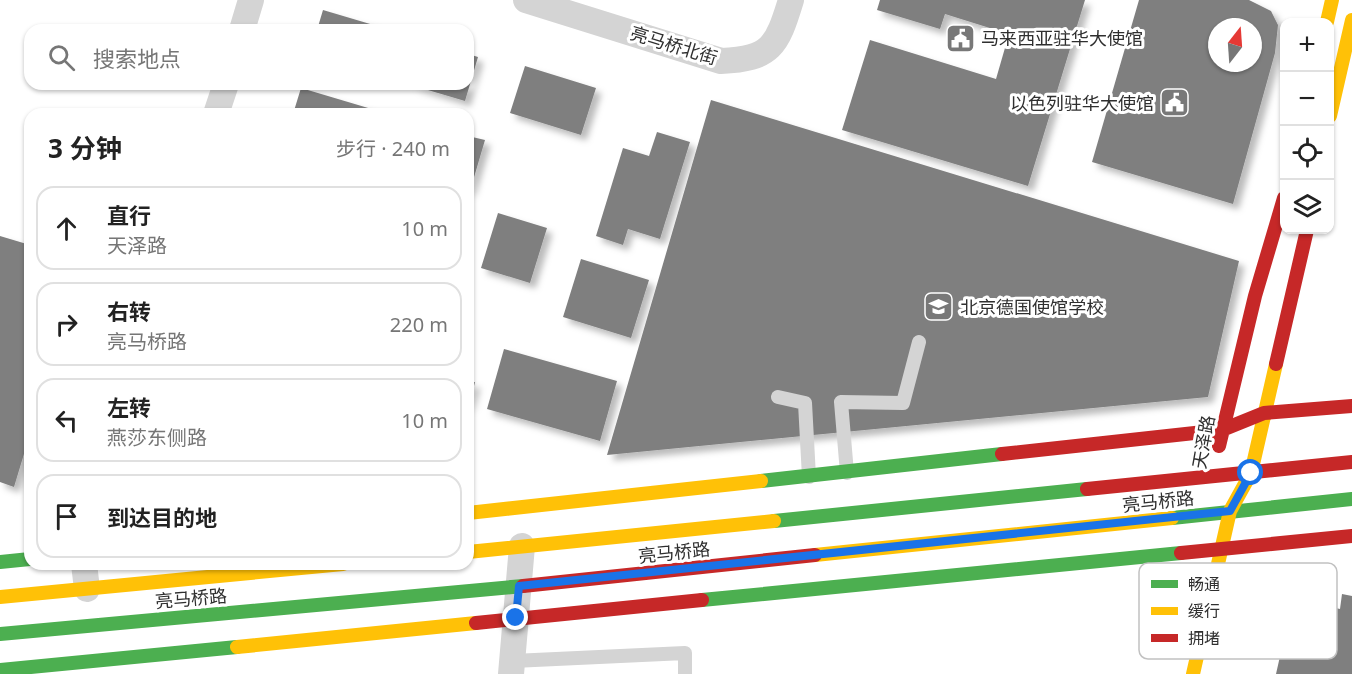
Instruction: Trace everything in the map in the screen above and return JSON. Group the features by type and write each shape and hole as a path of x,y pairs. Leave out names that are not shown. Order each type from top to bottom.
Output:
{"street":[{"path":"244,24 251,0"},
{"name":"亮马桥北街","path":"526,0 720,61 748,60 770,48 782,32 791,0"},
{"path":"1328,18 1332,0"},
{"path":"1334,95 1352,20"},
{"path":"218,108 224,90"},
{"name":"天泽路","path":"1230,511 1212,476 1255,296 1280,212"},
{"path":"1218,563 1230,511 1251,473 1306,234"},
{"path":"474,512 1222,430 1264,413 1352,406"},
{"name":"亮马桥路","path":"474,551 1352,462"},
{"name":"亮马桥路","path":"0,634 519,586 1352,498"},
{"path":"0,670 60,669 516,618 1352,536"},
{"path":"512,668 522,546"},
{"path":"0,562 24,560"},
{"name":"亮马桥路","path":"0,597 86,576 214,570"},
{"path":"1193,674 1196,659"}],"lane":[{"path":"847,473 841,402 903,403 919,342"},
{"path":"778,397 805,403 809,477"},
{"path":"512,668 685,653 685,674"}],"building":[{"path":"880,0 1085,0 1028,186 842,130 870,40 996,79 1009,34 945,14 940,29 877,10"},
{"path":"1139,0 1249,0 1271,11 1278,25 1275,53 1233,204 1092,162"},
{"path":"323,10 370,24 319,24"},
{"path":"474,56 478,57 474,71"},
{"path":"525,66 596,88 581,135 510,113"},
{"path":"300,90 308,90 368,108 295,108"},
{"path":"428,90 468,90 465,101"},
{"name":"北京德国使馆学校","path":"711,100 1239,261 1208,397 607,455"},
{"path":"657,132 690,142 660,239 628,229 623,245 596,236 623,148 649,156"},
{"path":"474,137 485,140 474,177"},
{"path":"498,213 547,228 530,283 481,268"},
{"path":"0,236 24,243 24,454 14,487 0,482"},
{"path":"581,259 649,280 631,338 563,317"},
{"path":"504,349 617,381 600,441 487,409"},
{"path":"1342,594 1352,596 1352,674 1276,674 1279,659 1337,659 1337,608 1340,609"}],"traffic: fast":[{"path":"761,481 1002,454"},
{"path":"774,521 1087,489"},
{"path":"1172,518 1352,499"},
{"path":"702,600 1181,553"},
{"path":"0,562 24,560"},
{"path":"0,634 523,586"},
{"path":"0,670 237,647"}],"traffic: slow":[{"path":"1328,18 1332,0"},
{"path":"1334,99 1352,20"},
{"path":"1218,563 1230,511 1251,473 1276,364"},
{"path":"474,512 761,481"},
{"path":"815,555 1172,518"},
{"path":"474,551 774,521"},
{"path":"0,597 281,570"},
{"path":"237,647 476,623"},
{"path":"1193,674 1196,659"}],"traffic: jam":[{"path":"1219,446 1255,296 1280,212"},
{"path":"1276,364 1306,234"},
{"path":"1002,454 1222,430 1264,413 1352,406"},
{"path":"1087,489 1352,462"},
{"path":"1181,553 1352,536"},
{"path":"523,586 815,555"},
{"path":"476,623 702,600"}],"place":[{"name":"马来西亚驻华大使馆","path":"960,38"},
{"name":"以色列驻华大使馆","path":"1175,103"},
{"name":"北京德国使馆学校","path":"939,307"}],"route":[{"path":"516,618 519,586 1230,511 1251,473"}]}
